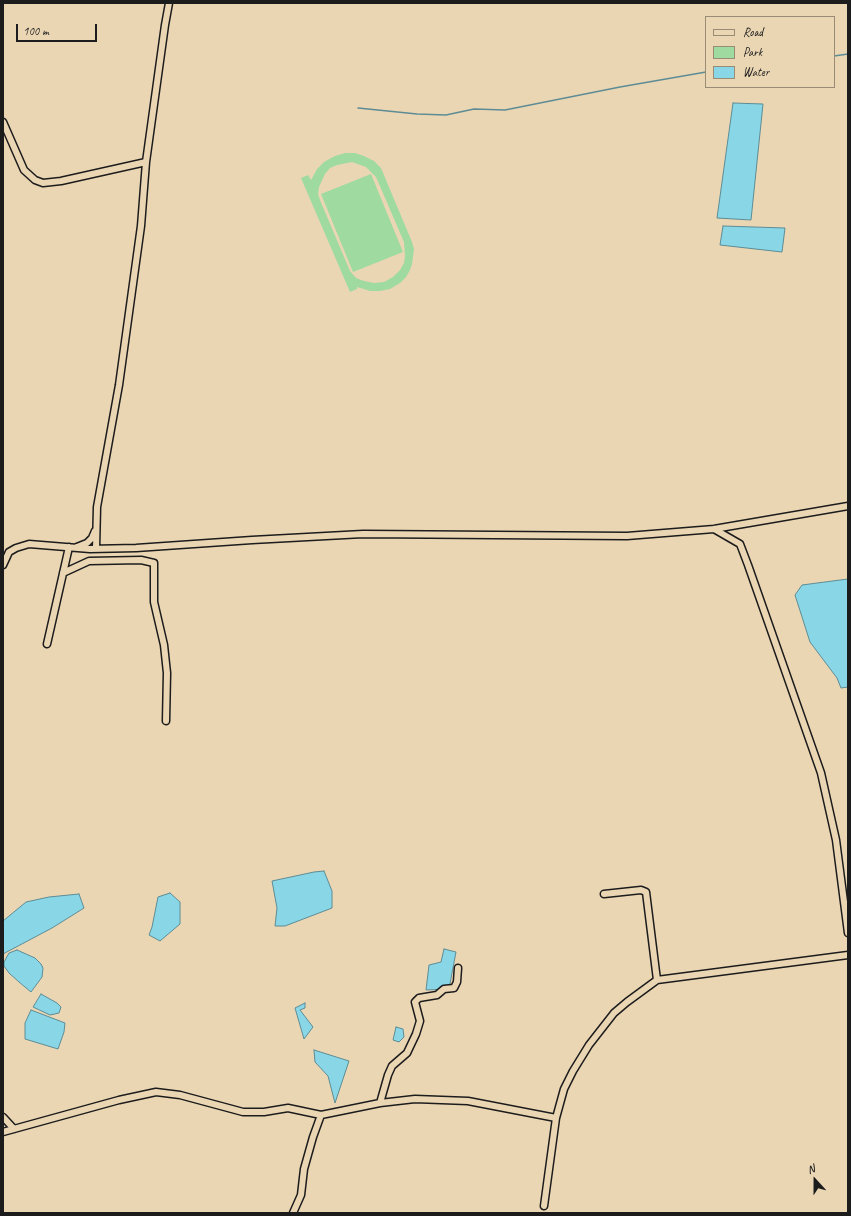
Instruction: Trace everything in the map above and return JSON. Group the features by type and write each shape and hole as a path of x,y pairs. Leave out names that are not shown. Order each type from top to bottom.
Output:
{"street":[{"path":"96,549 97,507 118,385 141,226 146,162 169,3"},
{"path":"4,125 24,170 35,180 43,183 61,181 146,162"},
{"path":"3,565 9,552 29,544 96,549 136,548 363,534 627,536 714,529 848,506"},
{"path":"71,547 80,546 87,543 92,538 97,525"},
{"path":"714,529 740,544 821,773 836,840 848,933"},
{"path":"47,644 63,573 71,547"},
{"path":"63,573 89,561 141,560 154,563 154,602 164,645 167,673 166,721"},
{"path":"604,894 641,890 646,892 657,980"},
{"path":"544,1206 556,1118 564,1089 589,1045 614,1013 627,1002 657,980 848,956"},
{"path":"380,1103 392,1066 407,1053 416,1034 420,1021 415,1002 419,998 437,995 444,989 454,988 457,982 458,968"},
{"path":"3,1132 119,1100 156,1092 180,1095 243,1112 264,1112 288,1108 321,1115 380,1103 415,1099 468,1101 556,1118"},
{"path":"293,1213 301,1195 304,1169 321,1115"},
{"path":"3,1117 14,1129"}],"green space":[{"path":"345,153 355,153 374,161 381,168 412,242 414,249 410,270 400,283 390,289 370,291 357,287 357,289 350,292 301,178 308,175 311,180 317,169 324,162","holes":["352,162 366,167 376,177 404,242 404,263 393,277 384,282 374,283 364,281 356,278 350,271 318,194 319,187 325,174 330,168"]},
{"path":"371,174 403,252 353,272 321,194"}],"water":[{"path":"733,103 763,104 751,220 717,218"},
{"path":"723,226 785,228 782,252 720,245"},
{"path":"848,579 848,687 841,688 837,678 810,642 795,595 802,585"},
{"path":"324,871 332,891 332,908 285,926 275,926 277,908 272,881"},
{"path":"170,893 180,902 180,924 160,941 149,935 158,897"},
{"path":"79,894 84,908 52,928 3,954 3,921 26,902 49,897"},
{"path":"444,949 456,952 449,989 426,990 429,965 441,962"},
{"path":"17,950 35,958 43,968 42,977 31,992 9,973 4,966 4,962 9,953"},
{"path":"41,994 61,1007 59,1013 50,1015 33,1007"},
{"path":"305,1003 305,1008 300,1010 313,1027 304,1039 295,1008"},
{"path":"31,1010 65,1023 64,1032 58,1049 25,1039 25,1023"},
{"path":"396,1027 403,1029 404,1037 399,1042 393,1040"},
{"path":"314,1050 349,1061 335,1103 328,1076 315,1062"}],"waterway":[{"path":"835,56 848,54"},
{"path":"358,108 417,114 446,115 474,109 505,110 620,87 705,72"}]}
